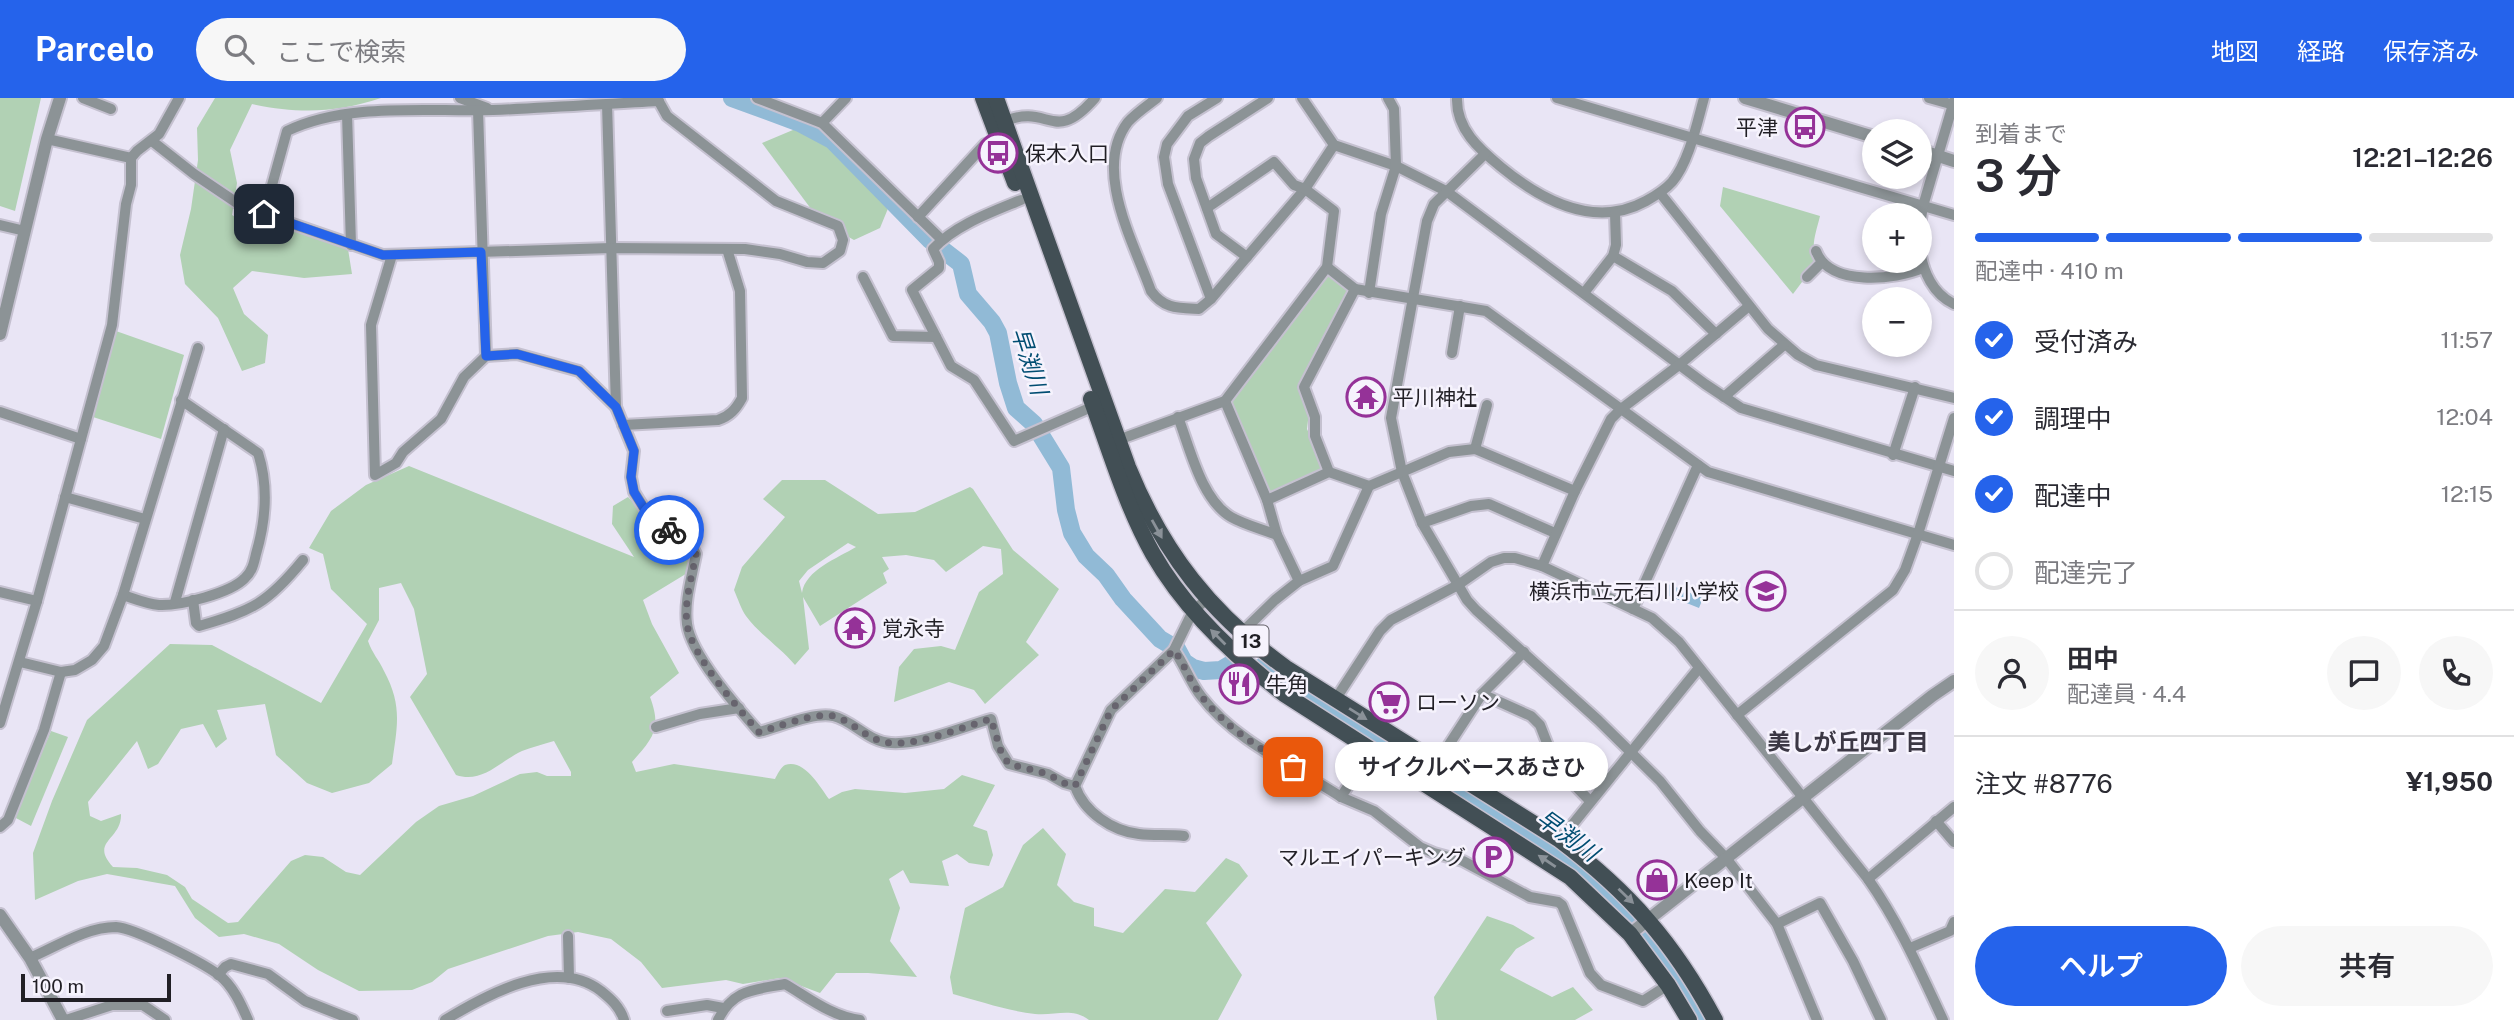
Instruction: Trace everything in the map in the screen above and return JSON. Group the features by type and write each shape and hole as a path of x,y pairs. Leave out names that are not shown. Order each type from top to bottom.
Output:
{"main road":[{"name":"13","path":"983,98 1094,406 1143,533 1172,583 1193,611 1259,675 1284,694 1570,877 1639,926 1696,986 1715,1020"},
{"name":"13","path":"996,98 1118,440 1139,493 1175,559 1206,599 1241,633 1286,668 1560,840 1606,877 1639,926 1668,985 1689,1020"}],"street":[{"path":"0,334 47,139 60,98"},
{"path":"83,98 111,109"},
{"path":"0,723 20,662 112,325 131,185 131,158 159,134 179,98"},
{"path":"460,98 490,110"},
{"path":"757,98 822,123 918,217 938,244 939,268 912,290 951,366 974,380 1014,441 1094,406"},
{"path":"822,123 846,98"},
{"path":"1005,121 1030,115 1065,122 1082,113 1095,98"},
{"path":"1211,299 1164,172 1164,157 1167,144 1188,116 1217,98"},
{"path":"1247,257 1216,234 1196,178 1194,159 1196,150 1209,136 1268,98"},
{"path":"1302,98 1334,145 1396,166 1446,191 1741,408 1954,471"},
{"path":"1369,293 1381,214 1396,166 1394,109 1388,98"},
{"path":"1457,98 1458,115 1464,128 1485,154 1543,197 1592,213 1615,213 1636,207 1660,194 1678,172 1693,137 1704,98"},
{"path":"1557,98 1913,203"},
{"path":"1745,98 1862,133"},
{"path":"1924,203 1954,104 1929,98"},
{"path":"152,141 243,207 351,245 392,256 611,248 727,249 764,251 807,262 823,263 840,251 844,240 838,226 776,201 667,116 658,100 490,110 347,114 319,120 287,131 264,214"},
{"path":"1150,100 1129,121 1119,138 1114,161 1117,200 1151,290 1158,300 1170,307 1199,309 1211,299 1305,189 1334,145"},
{"path":"607,104 616,407"},
{"path":"478,110 486,356"},
{"path":"347,114 351,245"},
{"path":"47,139 131,158"},
{"path":"918,217 985,144 999,139"},
{"path":"1485,154 1434,204 1427,221 1391,418 1402,472 1422,523 1476,610 1660,781 1700,831 1726,858 1777,924 1817,1020"},
{"path":"1932,154 1954,161"},
{"path":"1118,440 1225,401 1327,267 1334,211 1305,189 1294,186 1274,162 1207,208"},
{"path":"1660,194 1749,306 1784,345 1816,365 1954,398"},
{"path":"938,244 986,214 1021,200"},
{"path":"1932,209 1954,215"},
{"path":"1584,293 1613,256 1616,245 1615,213"},
{"path":"0,225 25,231"},
{"path":"624,425 718,421 737,408 742,398 740,290 727,249"},
{"path":"392,256 371,325 375,475 396,463 403,452 440,419 464,377 486,356 517,354 579,371 616,407 634,451 631,477 634,492 647,513 666,529 689,541 696,554 687,602 690,637 759,732 819,715 834,716 869,737 892,744 991,719 1002,755 1009,764 1048,774 1075,786"},
{"path":"1613,256 1672,290 1716,334"},
{"path":"1807,277 1819,257 1830,270 1847,275 1876,277 1910,273"},
{"path":"1327,267 1355,289 1369,293 1411,297 1486,312 1709,471 1954,545"},
{"path":"1926,273 1945,300 1954,304"},
{"path":"863,277 893,336 936,337"},
{"path":"1329,472 1315,436 1315,417 1304,387 1355,289"},
{"path":"1452,353 1460,306"},
{"path":"1542,566 1555,533 1611,419 1749,306"},
{"path":"1724,397 1784,345"},
{"path":"20,662 61,672 75,670 92,660 104,646 123,595 198,348"},
{"path":"1893,455 1915,387"},
{"path":"123,595 161,605 193,600 232,590 252,569 266,502 263,467 258,453 181,400"},
{"path":"1225,401 1266,500 1277,535 1299,581"},
{"path":"1475,449 1487,404"},
{"path":"0,412 81,439"},
{"path":"1178,417 1205,487 1215,505 1232,517 1277,535"},
{"path":"1737,715 1893,590 1905,570 1918,534 1954,418"},
{"path":"175,602 224,429"},
{"path":"1266,500 1329,472 1369,486 1449,452 1475,449 1575,491"},
{"path":"1633,609 1698,465"},
{"path":"1241,633 1299,581 1333,566 1369,486"},
{"path":"65,497 145,519"},
{"path":"1422,523 1471,506 1489,504 1555,533"},
{"path":"1335,700 1385,625 1492,562 1504,558 1515,558 1542,566 1652,618 1679,642 1868,879 1887,906 1910,948 1943,1020"},
{"path":"193,600 196,623 199,626 240,614 267,599 303,560"},
{"path":"0,592 37,601"},
{"path":"1185,836 1141,835 1125,831 1094,813 1079,797 1075,786 1111,710 1176,645 1193,611 1206,599"},
{"path":"1176,645 1201,696 1219,716 1280,761 1341,797 1374,811 1404,836 1434,853 1463,861 1530,897 1562,905 1590,973 1601,985 1643,1001 1668,985"},
{"path":"1437,763 1482,694 1524,652"},
{"path":"1560,840 1699,668"},
{"path":"0,827 8,820 44,730 61,672"},
{"path":"1639,926 1954,681"},
{"path":"1482,694 1531,716 1540,725 1556,766 1590,801"},
{"path":"656,727 700,714 739,708"},
{"path":"1341,797 1371,750"},
{"path":"1868,879 1954,807"},
{"path":"1936,821 1954,842"},
{"path":"1777,924 1820,903 1853,961 1881,1020"},
{"path":"0,915 30,958 64,1020 112,1005 143,1005 165,1020"},
{"path":"1910,948 1950,931 1954,922"},
{"path":"30,958 93,930 117,927 137,931 218,975 229,986 247,1020"},
{"path":"568,936 569,978"},
{"path":"218,975 231,964 268,974 305,1000 353,1020"},
{"path":"445,1020 511,986 536,979 569,978 583,980 598,988 614,1001 624,1020"},
{"path":"718,1020 723,1008 738,994 785,984 830,1011 845,1018 860,1020"},
{"path":"667,1011 706,1005 723,1008"}],"green space":[{"path":"0,98 41,98 15,211 0,206"},
{"path":"215,98 381,98 348,107 317,110 252,104 230,150 237,183 232,215 237,218 242,214 348,249 352,274 304,278 252,271 233,288 244,314 268,335 265,363 242,371 218,318 185,284 180,255 191,209 198,160 197,128"},
{"path":"800,127 847,159 889,206 880,228 854,240 820,221 762,143"},
{"path":"1723,187 1820,216 1814,245 1817,262 1793,294 1720,206"},
{"path":"1327,271 1350,289 1299,386 1309,412 1307,429 1325,469 1268,495 1228,401"},
{"path":"116,331 184,355 161,439 93,417"},
{"path":"409,466 634,557 612,524 613,506 628,497 660,530 684,547 690,559 689,572 643,600 652,624 679,673 650,697 655,725 650,739 632,762 636,772 674,764 775,779 785,765 792,764 811,775 829,799 855,789 905,793 944,789 962,775 995,785 973,826 987,831 993,855 989,866 969,863 957,854 942,861 949,886 910,883 903,870 889,879 900,908 890,941 917,977 836,973 820,993 780,978 743,984 726,980 662,988 641,962 611,939 578,932 548,936 448,969 432,982 412,990 359,991 318,970 279,944 244,934 219,937 195,918 175,886 107,874 78,881 35,900 33,853 87,720 170,644 212,645 321,703 367,624 331,589 323,554 309,548 331,511 366,485","holes":["401,583 414,609 427,674 410,697 456,775 474,777 522,751 554,741 571,776 547,776 537,772 520,774 473,796 439,806 416,822 360,875 346,872 323,857 305,855 291,861 238,922 228,923 192,899 185,887 167,875 137,868 113,867 104,851 117,830 121,814 101,821 90,816 88,802 137,741 148,769 158,764 181,729 203,724 216,748 227,739 217,710 265,704 276,755 307,783 332,793 369,783 392,764 397,728 394,695 368,641 379,620 379,588"]},
{"path":"782,480 825,480 878,514 915,512 970,487 1013,550 1059,589 1026,642 1039,655 985,704 974,690 949,682 894,702 899,667 914,649 941,646 955,650 979,592 1003,574 1001,549 983,546 946,572 934,560 906,555 882,557 889,569 883,573 887,583 820,626 803,597 809,649 795,665 746,616 734,590 742,567 785,517 763,499","holes":["848,543 856,547 816,571 804,585 802,593 799,581 808,570"]},
{"path":"51,731 68,737 31,826 14,817"},
{"path":"1043,828 1066,854 1057,885 1074,902 1094,908 1094,926 1123,933 1165,889 1195,892 1226,858 1239,864 1248,876 1206,923 1242,975 1218,1020 1089,1020 1070,1013 1035,1014 1014,1011 953,994 950,977 965,908 1003,887 1023,845"},
{"path":"1487,916 1513,925 1535,938 1516,949 1500,970 1552,997 1573,987 1593,1010 1575,1020 1437,1020 1434,997"}],"water":[{"path":"1668,584 1703,598 1699,608 1664,594"}],"waterway":[{"name":"早渕川","path":"732,98 800,123 832,140 930,240 961,264 968,294 998,333 1016,408 1034,424 1061,468 1072,533 1086,556 1106,575 1123,599 1160,639 1177,649 1184,662 1204,671 1221,670 1231,664"},
{"name":"早渕川","path":"1264,665 1514,826 1590,881 1639,930 1667,968 1698,1020"}],"way so far":[{"path":"669,530 689,541 696,554 686,611 690,637 726,693 759,732 819,715 834,716 869,737 892,744 991,719 998,746 1009,764 1048,774 1075,786 1111,710 1174,650 1201,696 1219,716 1259,747 1293,767"}],"place":[{"name":"平津","path":"1805,127"},
{"name":"保木入口","path":"998,153"},
{"name":"平川神社","path":"1366,397"},
{"name":"横浜市立元石川小学校","path":"1766,591"},
{"name":"覚永寺","path":"855,628"},
{"name":"牛角","path":"1239,684"},
{"name":"ローソン","path":"1389,702"},
{"name":"サイクルベースあさひ","path":"1293,767"},
{"name":"マルエイパーキング","path":"1493,857"},
{"name":"Keep It","path":"1657,880"}],"district":[{"name":"美しが丘四丁目","path":"1848,741"}],"route":[{"path":"264,214 383,255 481,252 486,356 517,354 579,371 616,407 634,451 631,477 634,492 647,513 669,530"}]}
